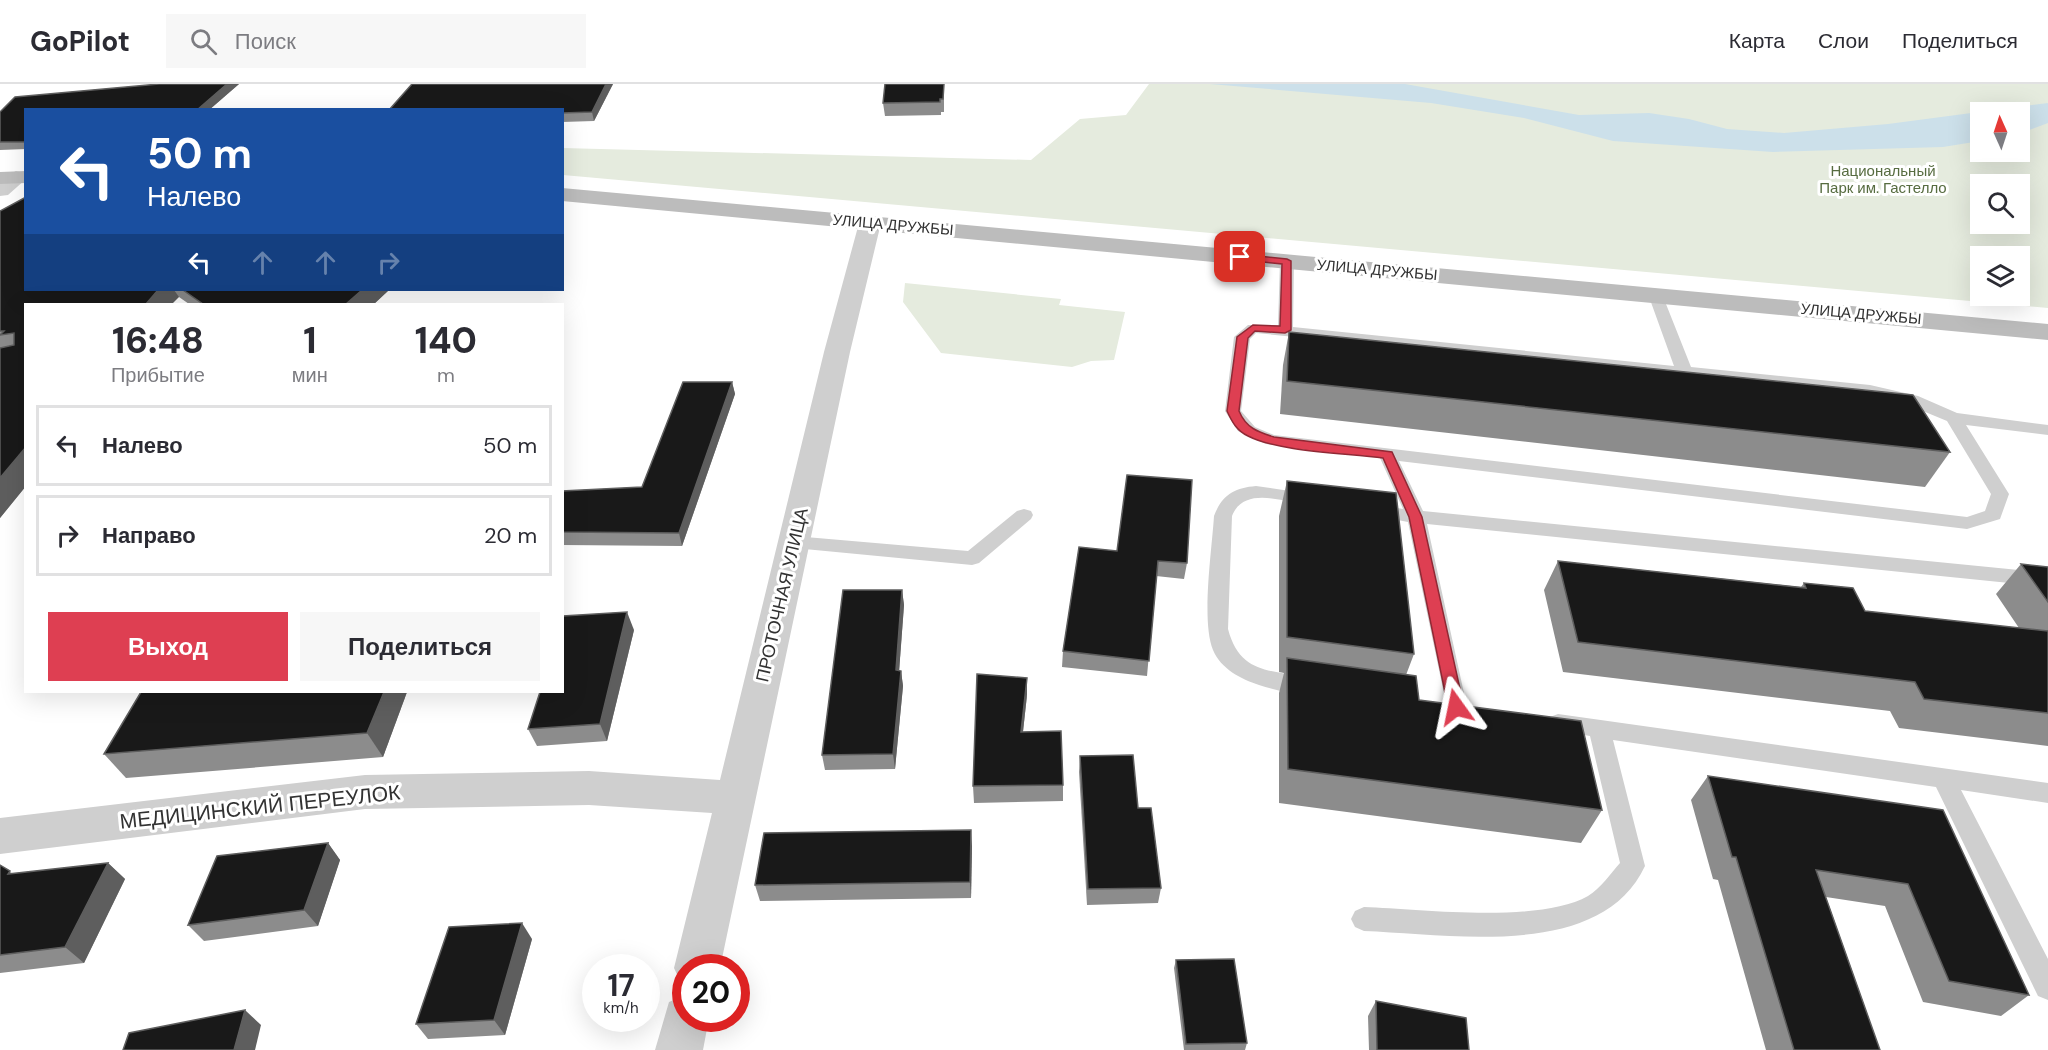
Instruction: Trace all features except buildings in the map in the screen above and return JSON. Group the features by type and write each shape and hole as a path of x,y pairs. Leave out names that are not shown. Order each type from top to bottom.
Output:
{"main road":[{"name":"УЛИЦА ДРУЖБЫ","path":"564,194 2048,332"}],"street":[{"name":"ПРОТОЧНАЯ УЛИЦА","path":"700,954 837,352 870,223"},
{"name":"МЕДИЦИНСКИЙ ПЕРЕУЛОК","path":"0,836 365,792 589,788 735,798"},
{"path":"679,1050 683,1032"}],"lane":[{"path":"1285,330 1287,261"},
{"path":"1655,294 1684,370"},
{"path":"1953,418 2000,494 1993,515 1967,523 1272,440 1251,433 1238,423 1233,411 1242,337 1253,328 1870,390 1912,400 1953,418 2048,430"},
{"path":"1387,454 1416,517 1456,707"},
{"path":"1321,688 1276,682 1245,672 1223,649 1218,629 1223,516 1228,502 1243,494 1262,493 1333,504"},
{"path":"1357,508 1416,517 2048,580"},
{"path":"794,543 972,558 1024,516"},
{"path":"1434,704 1478,710"},
{"path":"1544,721 2048,793"},
{"path":"1364,919 1527,923 1564,918 1596,905 1633,866 1599,729"},
{"path":"1943,778 2048,987"}],"green space":[{"name":"Национальный Парк им. Гастелло","path":"1149,84 2048,84 2048,308 2026,306 2030,306 2030,246 1970,246 1970,301 564,175 564,148 1031,160 1080,119 1126,115"},
{"path":"905,283 1061,299 1059,305 1125,312 1114,360 1091,361 1072,367 941,353 903,302"}],"water":[{"path":"1210,84 1405,84 1579,115 1649,113 1689,119 1727,129 1784,133 1888,124 1970,113 1970,143 1943,147 1773,152 1613,141 1524,118 1431,103"},
{"path":"2048,103 2048,123 2030,130 2030,105"}],"route":[{"path":"1240,257 1287,261 1285,330 1253,328 1242,337 1233,411 1238,423 1251,433 1272,440 1387,454 1416,517 1456,707"}]}
